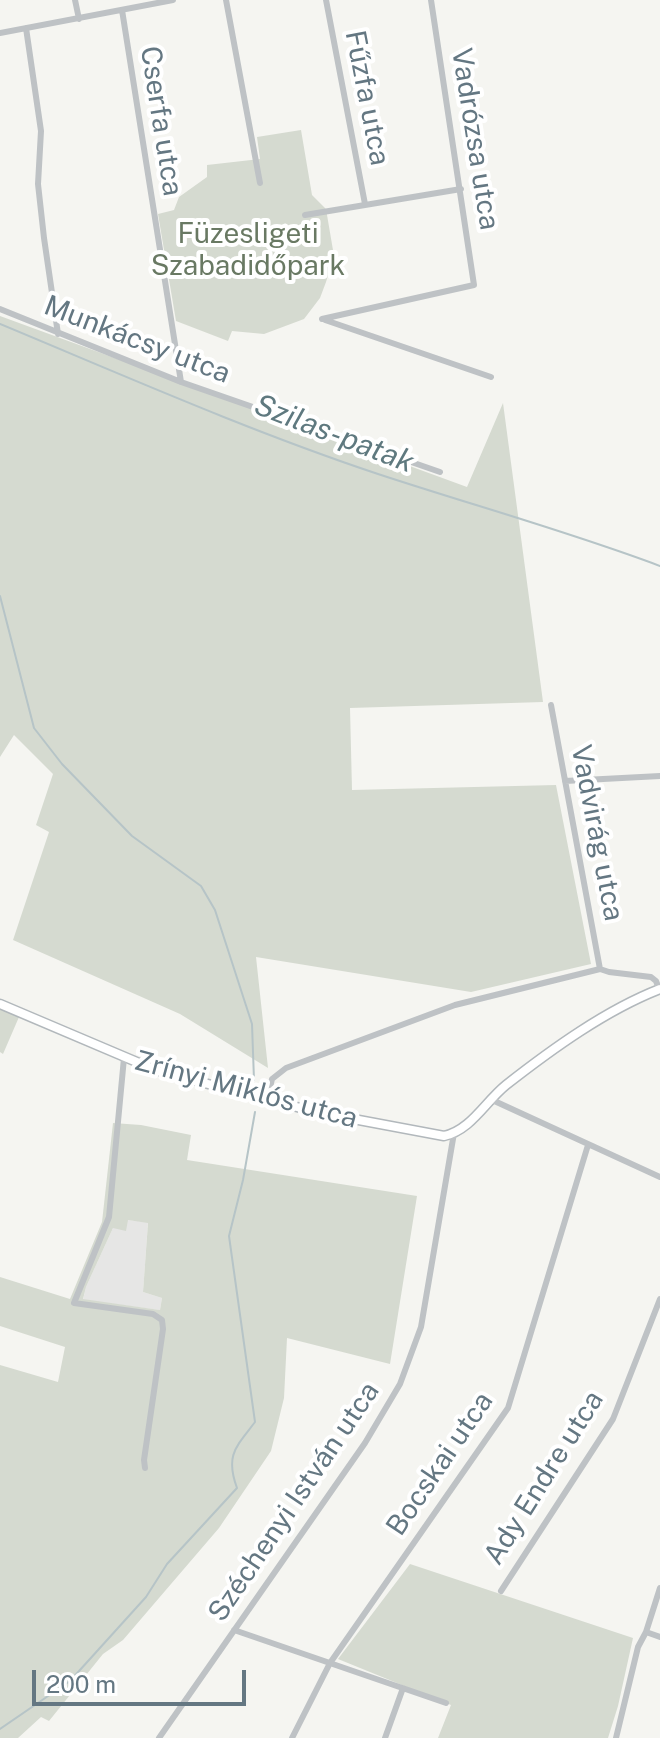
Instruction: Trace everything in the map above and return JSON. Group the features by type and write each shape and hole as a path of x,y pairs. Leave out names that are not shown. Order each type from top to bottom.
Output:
{"main road":[{"path":"454,1133 466,1126 490,1099 606,1015 660,989"},
{"name":"Zrínyi Miklós utca","path":"0,1004 158,1071 316,1112 437,1135 454,1133"}],"street":[{"path":"75,0 79,19"},
{"path":"0,33 173,0"},
{"path":"226,0 260,183"},
{"name":"Fűzfa utca","path":"326,0 365,204"},
{"name":"Vadrózsa utca","path":"431,0 474,285 322,319 491,377"},
{"name":"Cserfa utca","path":"122,10 181,382"},
{"path":"26,28 41,131 38,184 58,334"},
{"path":"305,215 461,189"},
{"name":"Munkácsy utca","path":"0,309 181,382 440,472"},
{"name":"Vadvirág utca","path":"551,705 600,969"},
{"path":"565,781 660,776"},
{"path":"264,1100 272,1079 286,1068 455,1005 600,969 651,977 660,989"},
{"path":"124,1058 109,1217 74,1303 153,1314 162,1320 145,1468"},
{"path":"490,1099 660,1177"},
{"name":"Széchenyi István utca","path":"159,1738 365,1443 400,1384 421,1327 454,1133"},
{"name":"Bocskai utca","path":"292,1738 330,1663 508,1408 588,1145"},
{"name":"Ady Endre utca","path":"501,1591 613,1419 660,1299"},
{"path":"616,1738 634,1662 660,1588"},
{"path":"234,1630 446,1703"},
{"path":"646,1632 660,1637"},
{"path":"385,1738 403,1688"}],"shaded area":[{"path":"128,1220 148,1222 143,1292 162,1298 160,1310 83,1300 113,1228"}],"green space":[{"name":"Füzesligeti Szabadidőpark","path":"301,130 312,195 326,209 334,256 320,298 304,319 264,334 232,331 228,341 176,321 158,214 174,210 179,197 207,177 207,165 260,159 257,137"},
{"path":"0,316 467,487 503,403 543,702 350,708 352,790 556,785 591,964 471,992 256,957 268,1068 180,1014 13,940 49,832 36,825 53,774 14,735 0,757"},
{"path":"0,1009 19,1017 3,1054 0,1052"},
{"path":"113,1123 191,1135 187,1160 417,1196 390,1364 287,1338 284,1398 271,1451 219,1528 123,1640 103,1654 49,1721 41,1717 18,1738 0,1738 0,1365 58,1382 65,1347 0,1326 0,1277 70,1299 102,1222","holes":["128,1220 148,1223 143,1292 162,1298 160,1310 83,1299 113,1228 126,1231"]},
{"path":"410,1564 633,1638 608,1738 438,1738 451,1705 338,1659"}],"waterway":[{"name":"Szilas-patak","path":"0,324 282,440 660,566"},
{"path":"0,596 34,728 62,764 132,836 201,886 215,910 252,1024 254,1080"},
{"path":"0,1729 70,1681 146,1597 167,1564 237,1488 232,1459 242,1438 255,1422 229,1236 255,1112"}]}
